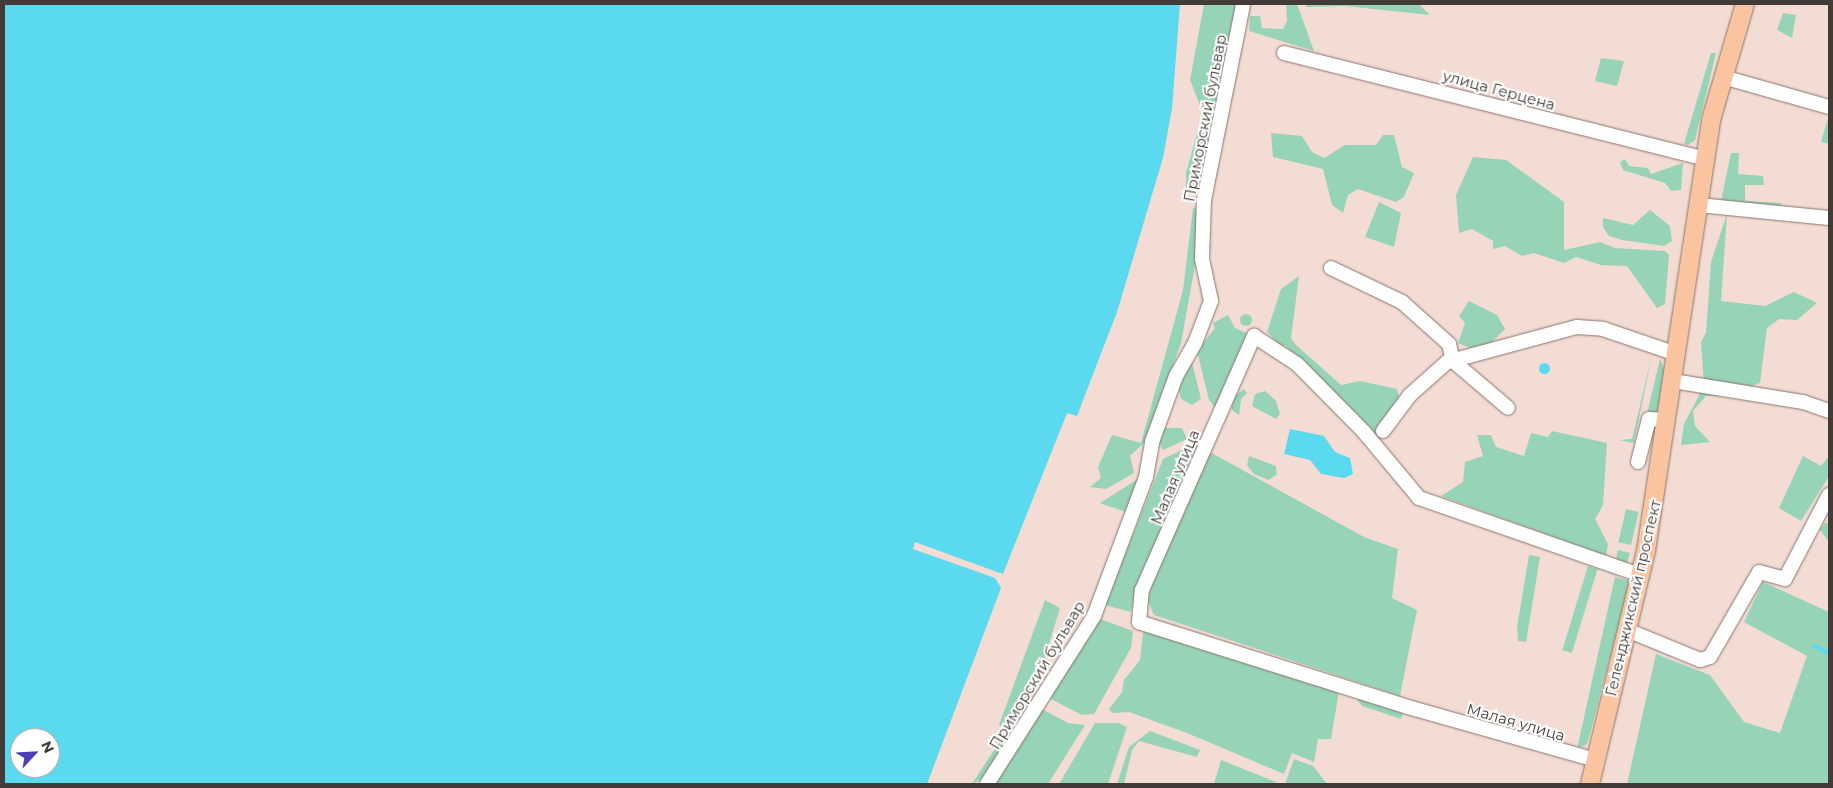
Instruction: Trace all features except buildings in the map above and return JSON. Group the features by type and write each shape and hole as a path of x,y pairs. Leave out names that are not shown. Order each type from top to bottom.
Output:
{"main road":[{"name":"Геленджикский проспект","path":"1590,784 1640,576 1668,420 1705,159 1723,77 1746,4"}],"street":[{"name":"Приморский бульвар","path":"987,784 1094,616 1146,477 1152,442 1176,376 1195,343 1211,301 1202,259 1201,206 1243,4"},
{"name":"улица Герцена","path":"1284,53 1705,159"},
{"path":"1723,77 1829,107"},
{"path":"1698,205 1829,218"},
{"path":"1331,268 1402,302 1450,344 1453,361 1508,408"},
{"path":"1382,431 1410,395 1439,367 1453,361 1591,327 1677,354"},
{"name":"Малая улица","path":"1596,760 1408,708 1139,622 1142,590 1254,336 1297,364 1364,432 1419,498 1640,576"},
{"path":"1673,381 1803,402 1829,411"},
{"path":"1638,462 1649,419 1668,420"},
{"path":"1627,630 1700,660 1710,657 1759,572 1785,579 1829,495"}],"green space":[{"path":"1204,4 1238,4 1220,80 1207,99 1217,97 1199,193 1193,194 1186,191 1186,173 1203,113 1190,80"},
{"path":"1286,4 1297,4 1314,51 1249,31 1250,16 1260,16 1262,28 1283,29 1287,21"},
{"path":"1306,4 1419,4 1430,15 1345,6 1306,7"},
{"path":"1783,13 1796,15 1792,38 1777,30"},
{"path":"1711,53 1716,53 1695,140 1688,145 1684,144"},
{"path":"1601,58 1624,61 1617,86 1595,81"},
{"path":"1829,115 1829,144 1821,142"},
{"path":"1271,133 1302,136 1312,152 1324,158 1345,145 1376,145 1383,135 1394,135 1402,167 1414,173 1404,197 1396,202 1358,189 1348,195 1343,213 1332,205 1323,169 1273,157"},
{"path":"1731,153 1739,153 1738,174 1763,176 1764,185 1745,185 1745,201 1781,203 1781,208 1721,201"},
{"path":"1473,157 1506,160 1564,202 1564,250 1600,242 1615,248 1665,251 1669,255 1665,304 1657,308 1627,266 1601,265 1576,257 1564,263 1534,253 1522,256 1505,246 1493,249 1493,241 1472,229 1459,233 1456,195"},
{"path":"1625,159 1629,166 1648,168 1651,174 1683,163 1681,190 1671,191 1665,183 1623,170 1620,162"},
{"path":"1379,202 1401,213 1394,247 1365,237"},
{"path":"1193,208 1198,209 1196,260 1181,343 1146,441 1130,456 1134,473 1106,489 1090,487 1101,478 1098,467 1112,435 1141,443 1183,290"},
{"path":"1650,210 1670,226 1672,241 1664,246 1622,240 1609,236 1603,227 1603,218 1633,225"},
{"path":"1727,214 1721,301 1765,306 1794,292 1817,303 1797,320 1779,319 1767,328 1760,383 1724,396 1706,396 1693,411 1695,426 1710,442 1681,445 1684,424 1704,386 1701,342 1706,333 1711,262"},
{"path":"1299,276 1291,338 1296,345 1341,385 1360,381 1397,389 1400,401 1377,433 1371,434 1285,345 1281,347 1267,332 1281,289"},
{"path":"1469,301 1497,315 1505,329 1482,352 1458,343 1465,323 1459,316"},
{"path":"1246,314 1252,320 1246,326 1240,320"},
{"path":"1228,315 1235,328 1251,335 1217,410 1209,400 1197,351 1215,328 1213,323"},
{"path":"1652,355 1634,443 1619,440 1632,439"},
{"path":"1191,358 1201,399 1192,405 1181,399 1179,390"},
{"path":"1660,359 1664,368 1661,411 1647,414"},
{"path":"1244,389 1247,393 1241,399 1239,415 1232,410 1232,398"},
{"path":"1265,391 1276,401 1280,414 1276,419 1252,406 1255,394"},
{"path":"1164,428 1182,428 1187,439 1163,450 1159,442"},
{"path":"1552,431 1607,443 1603,505 1595,519 1608,544 1606,556 1441,496 1463,482 1465,462 1483,456 1477,435 1491,435 1496,447 1524,456 1531,433 1548,437"},
{"path":"1203,440 1130,612 1105,605 1163,459"},
{"path":"1208,451 1364,537 1398,549 1392,598 1417,610 1400,696 1154,615 1148,601 1151,585"},
{"path":"1249,456 1276,466 1277,474 1269,480 1254,474 1247,465"},
{"path":"1803,456 1821,466 1829,456 1829,476 1801,521 1779,508"},
{"path":"1138,479 1126,512 1100,503"},
{"path":"1626,509 1639,512 1631,545 1618,542"},
{"path":"1825,523 1829,524 1829,542 1820,530"},
{"path":"1618,550 1630,553 1627,563 1615,562"},
{"path":"1529,555 1540,557 1526,642 1518,641 1517,627"},
{"path":"1588,566 1598,569 1572,653 1562,650"},
{"path":"1615,577 1630,581 1587,744 1577,749"},
{"path":"1763,582 1829,612 1829,784 1627,784 1656,654 1710,675 1744,722 1780,733 1807,656 1744,622"},
{"path":"1045,600 1060,608 1039,677 1018,721 1006,730 999,725"},
{"path":"1100,619 1133,631 1131,648 1094,714 1082,715 1045,696"},
{"path":"1150,629 1339,691 1331,739 1318,739 1314,762 1292,753 1284,774 1187,733 1129,712 1112,713 1109,709 1122,692 1124,680 1140,660 1143,633"},
{"path":"1356,698 1404,711 1401,719 1362,706"},
{"path":"1040,708 1068,723 1085,725 1048,784 994,784"},
{"path":"1095,723 1118,723 1127,727 1108,784 1059,784"},
{"path":"1150,731 1200,750 1197,757 1139,741 1132,750 1124,784 1117,784 1129,747"},
{"path":"1005,733 1010,737 984,778 972,784"},
{"path":"1294,759 1313,766 1327,784 1285,784"},
{"path":"1221,760 1276,782 1275,784 1214,784"}],"water":[{"path":"4,4 1180,4 1172,108 1163,158 1117,312 1077,416 1067,413 1003,574 997,572 995,578 1001,588 927,784 4,784"},
{"path":"1544,362 1550,368 1544,374 1538,368"},
{"path":"1290,429 1324,436 1335,452 1350,458 1353,474 1344,478 1321,474 1310,460 1284,454"}],"pier":[{"path":"915,542 1006,575 999,575 998,579 913,549"}],"waterway":[{"path":"1814,646 1829,653"}]}
